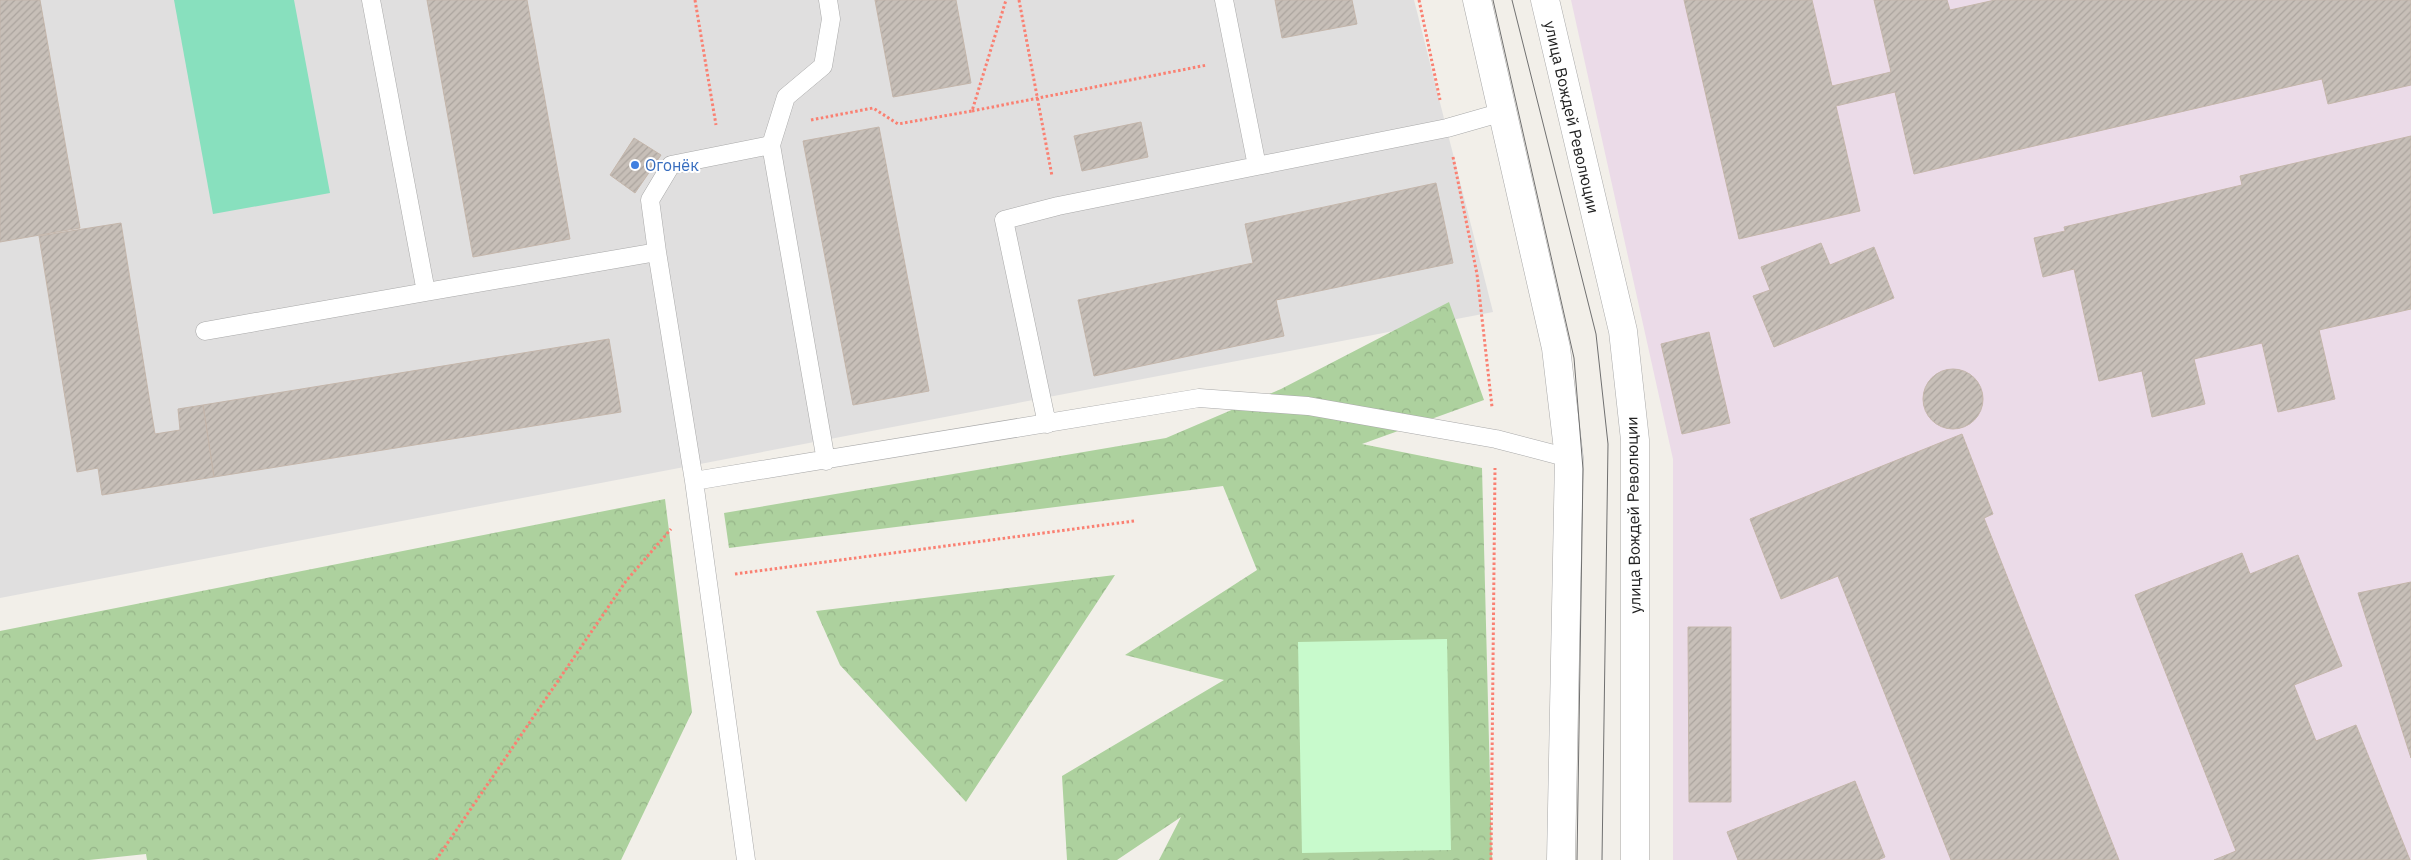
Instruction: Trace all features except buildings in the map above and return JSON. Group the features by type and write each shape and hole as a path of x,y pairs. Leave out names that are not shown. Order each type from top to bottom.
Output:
{"street":[{"path":"1477,0 1556,348 1569,458 1561,860"},
{"name":"улица Вождей Революции","path":"1545,0 1623,330 1635,440 1635,860"}],"lane":[{"path":"371,0 426,292"},
{"path":"826,461 771,144 786,97 823,66 831,19 828,0"},
{"path":"1224,0 1256,166"},
{"path":"1047,424 1004,220 1058,206 1446,128 1503,112"},
{"path":"746,860 694,482 650,200 671,165 771,144"},
{"path":"205,331 657,252"},
{"path":"694,482 1199,398 1308,406 1496,439 1569,458"}],"path":[{"path":"1019,0 1058,206"},
{"path":"972,111 1236,59"},
{"path":"436,860 626,580 696,500"},
{"path":"706,578 1134,521"}],"shaded area":[{"path":"0,0 1414,0 1493,312 0,598"},
{"path":"1571,0 2411,0 2411,860 1673,860 1673,459"}],"green space":[{"path":"174,0 294,0 330,193 213,214"},
{"path":"1449,302 1484,400 1362,444 1482,468 1492,860 1159,860 1181,817 1117,860 1067,860 1062,776 1224,680 1125,655 1257,570 1223,486 729,548 724,513 1166,438 1281,389"},
{"path":"665,499 692,712 621,860 147,860 146,854 89,860 0,860 0,631"},
{"path":"1115,575 966,802 840,665 816,611"},
{"path":"1447,639 1451,850 1302,853 1298,642"}],"tram line":[{"path":"1493,0 1574,358 1583,469 1577,860"},
{"path":"1512,0 1596,334 1608,444 1602,860"}],"place":[{"name":"Огонёк","path":"635,165"}]}
